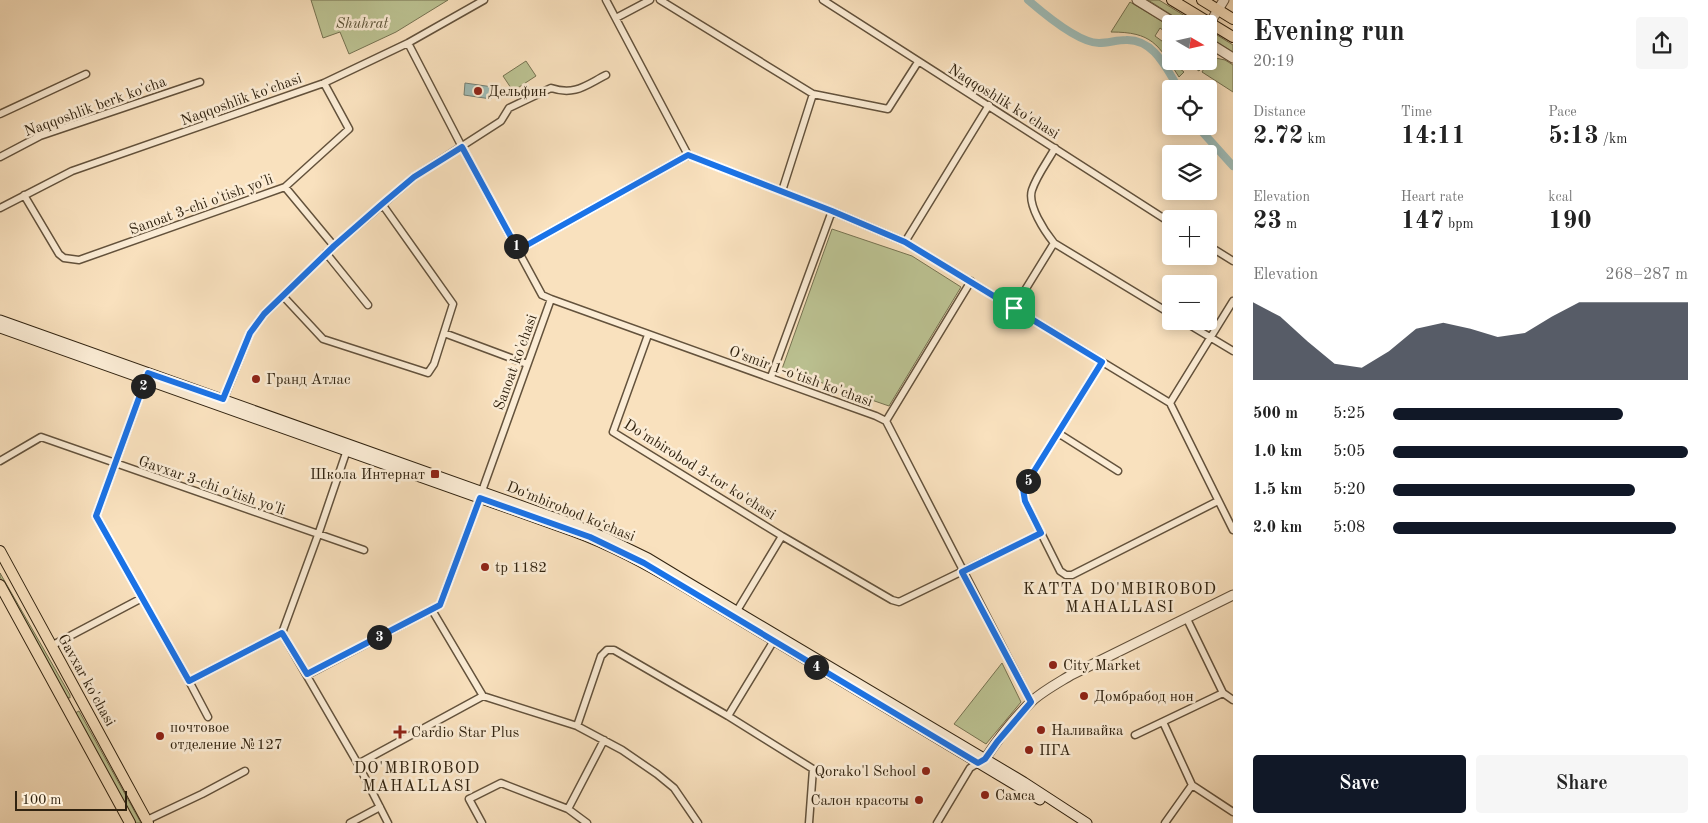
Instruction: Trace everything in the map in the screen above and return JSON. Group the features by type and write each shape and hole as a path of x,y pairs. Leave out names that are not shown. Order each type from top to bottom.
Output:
{"main road":[{"path":"1138,0 1162,15"},
{"path":"1172,0 1197,15"},
{"path":"1202,0 1233,19"},
{"path":"1215,15 1224,0"},
{"path":"1218,28 1233,37"},
{"path":"1218,49 1233,58"},
{"name":"Doʻmbirobod koʻchasi","path":"0,320 147,376 481,494 609,546 644,563 735,614 1076,823"},
{"name":"Doʻmbirobod koʻchasi","path":"0,328 147,376"},
{"name":"Gavxar ko'chasi","path":"0,551 147,822"},
{"name":"Gavxar ko'chasi","path":"0,585 130,823"},
{"path":"978,762 1031,702 1049,688 1233,595"},
{"path":"68,709 83,701"},
{"name":"Doʻmbirobod koʻchasi","path":"978,762 1087,823"}],"street":[{"name":"Naqqoshlik ko'chasi","path":"0,208 72,171 324,82 408,43 484,0"},
{"path":"606,0 688,155 832,211 905,242 1170,403 1233,530"},
{"path":"616,18 650,0"},
{"path":"660,0 813,94 888,109 918,62"},
{"name":"Naqqoshlik ko'chasi","path":"823,0 1162,217"},
{"name":"Sanoat ko'chasi","path":"408,43 464,145 542,295 551,299 440,605 432,610"},
{"path":"0,114 86,74"},
{"path":"222,403 252,329 264,314 326,253 382,204 414,177 501,121 509,108 552,88 571,91 606,75"},
{"name":"Naqqoshlik berk ko'cha","path":"0,157 40,136 200,82"},
{"name":"Sanoat 3-chi o'tish yo'li","path":"24,196 58,254 64,258 79,260 285,187 349,129 324,82"},
{"path":"782,191 813,94"},
{"path":"905,242 989,105"},
{"path":"1055,148 1032,191 1031,197 1041,225 1054,243 1162,309"},
{"path":"518,250 688,155"},
{"path":"285,187 334,246"},
{"path":"283,296 323,339 428,373 434,364 453,304 382,204"},
{"path":"771,377 832,211"},
{"path":"1014,308 1054,243"},
{"path":"1217,251 1233,261"},
{"path":"326,253 368,305"},
{"path":"886,421 971,281"},
{"name":"O'smir 1-o'tish ko'chasi","path":"551,299 771,377 886,421 962,572 1031,702"},
{"path":"1170,403 1233,301"},
{"path":"1198,330 1233,351"},
{"path":"444,333 527,364"},
{"name":"Do'mbirobod 3-tor ko'chasi","path":"648,334 613,432 782,536 892,600 899,602 1041,533"},
{"path":"1102,362 1023,489 1025,501 1060,571 1069,576 1218,501"},
{"path":"147,376 96,516 208,718"},
{"path":"1058,433 1118,471"},
{"name":"Gavxar 3-chi o'tish yo'li","path":"0,462 41,437 364,550"},
{"path":"189,681 282,633 348,447"},
{"name":"Do'mbirobod 3-tor ko'chasi","path":"735,614 782,536"},
{"path":"51,646 142,598"},
{"path":"307,674 432,610 483,696 577,726 604,740 637,760 670,784 698,823"},
{"path":"1186,619 1223,693 1233,700"},
{"path":"282,633 358,764 388,823"},
{"path":"728,716 774,639"},
{"path":"577,726 601,656 610,650 614,650 728,716 813,769 809,823"},
{"path":"1135,735 1223,693"},
{"path":"358,764 483,696"},
{"path":"1162,722 1192,785 1233,812"},
{"path":"568,809 604,740"},
{"path":"937,823 978,762"},
{"path":"147,822 245,771"},
{"path":"482,823 469,800 501,783 568,809 587,823"},
{"path":"1165,823 1192,785"},
{"path":"350,823 380,807"}],"green space":[{"name":"Shuhrat","path":"311,0 448,0 396,32 349,54 340,32 323,38"},
{"path":"1148,0 1159,0 1183,15 1172,15"},
{"path":"1130,2 1162,21 1162,30 1160,28 1155,36 1162,41 1162,52 1152,42 1136,34 1111,32"},
{"path":"1218,36 1233,45 1233,52 1218,43"},
{"path":"1218,58 1233,65 1233,92 1217,80 1202,72 1203,70 1218,70"},
{"path":"526,61 536,76 513,91 503,76"},
{"path":"1174,70 1184,72 1179,77"},
{"path":"832,229 912,256 961,287 889,406 782,369"},
{"path":"0,573 70,698 66,697 0,577"},
{"path":"1002,663 1021,702 986,744 954,724"},
{"path":"79,711 141,823 136,823 75,713"}],"water":[{"name":"Дельфин","path":"465,83 493,87 491,99 464,95"}],"waterway":[{"path":"1028,0 1072,33 1091,42 1102,43 1126,40 1144,44 1158,56 1174,80"},
{"path":"1205,135 1233,166"}],"place":[{"name":"Дельфин","path":"478,91"},
{"name":"Гранд Атлас","path":"256,379"},
{"name":"Школа Интернат","path":"435,474"},
{"name":"tp 1182","path":"485,567"},
{"name":"City Market","path":"1053,665"},
{"name":"Домбрабод нон","path":"1084,696"},
{"name":"Наливайка","path":"1041,730"},
{"name":"Cardio Star Plus","path":"400,732"},
{"name":"почтовое отделение №127","path":"160,736"},
{"name":"ПГА","path":"1029,750"},
{"name":"Qorako'l School","path":"926,771"},
{"name":"Самса","path":"985,795"},
{"name":"Салон красоты","path":"919,800"}],"district":[{"name":"KATTA DO'MBIROBOD MAHALLASI","path":"1120,597"},
{"name":"DO'MBIROBOD MAHALLASI","path":"417,776"}],"route":[{"path":"462,147 518,250 688,155 832,211 905,242 1014,308 1102,362 1023,489 1025,501 1041,533 962,572 1031,702 985,759 978,763 644,563 590,537 480,498 440,605 307,674 282,633 189,681 96,516 148,373 223,399 250,333 264,314 334,246 414,177 462,147"}]}
